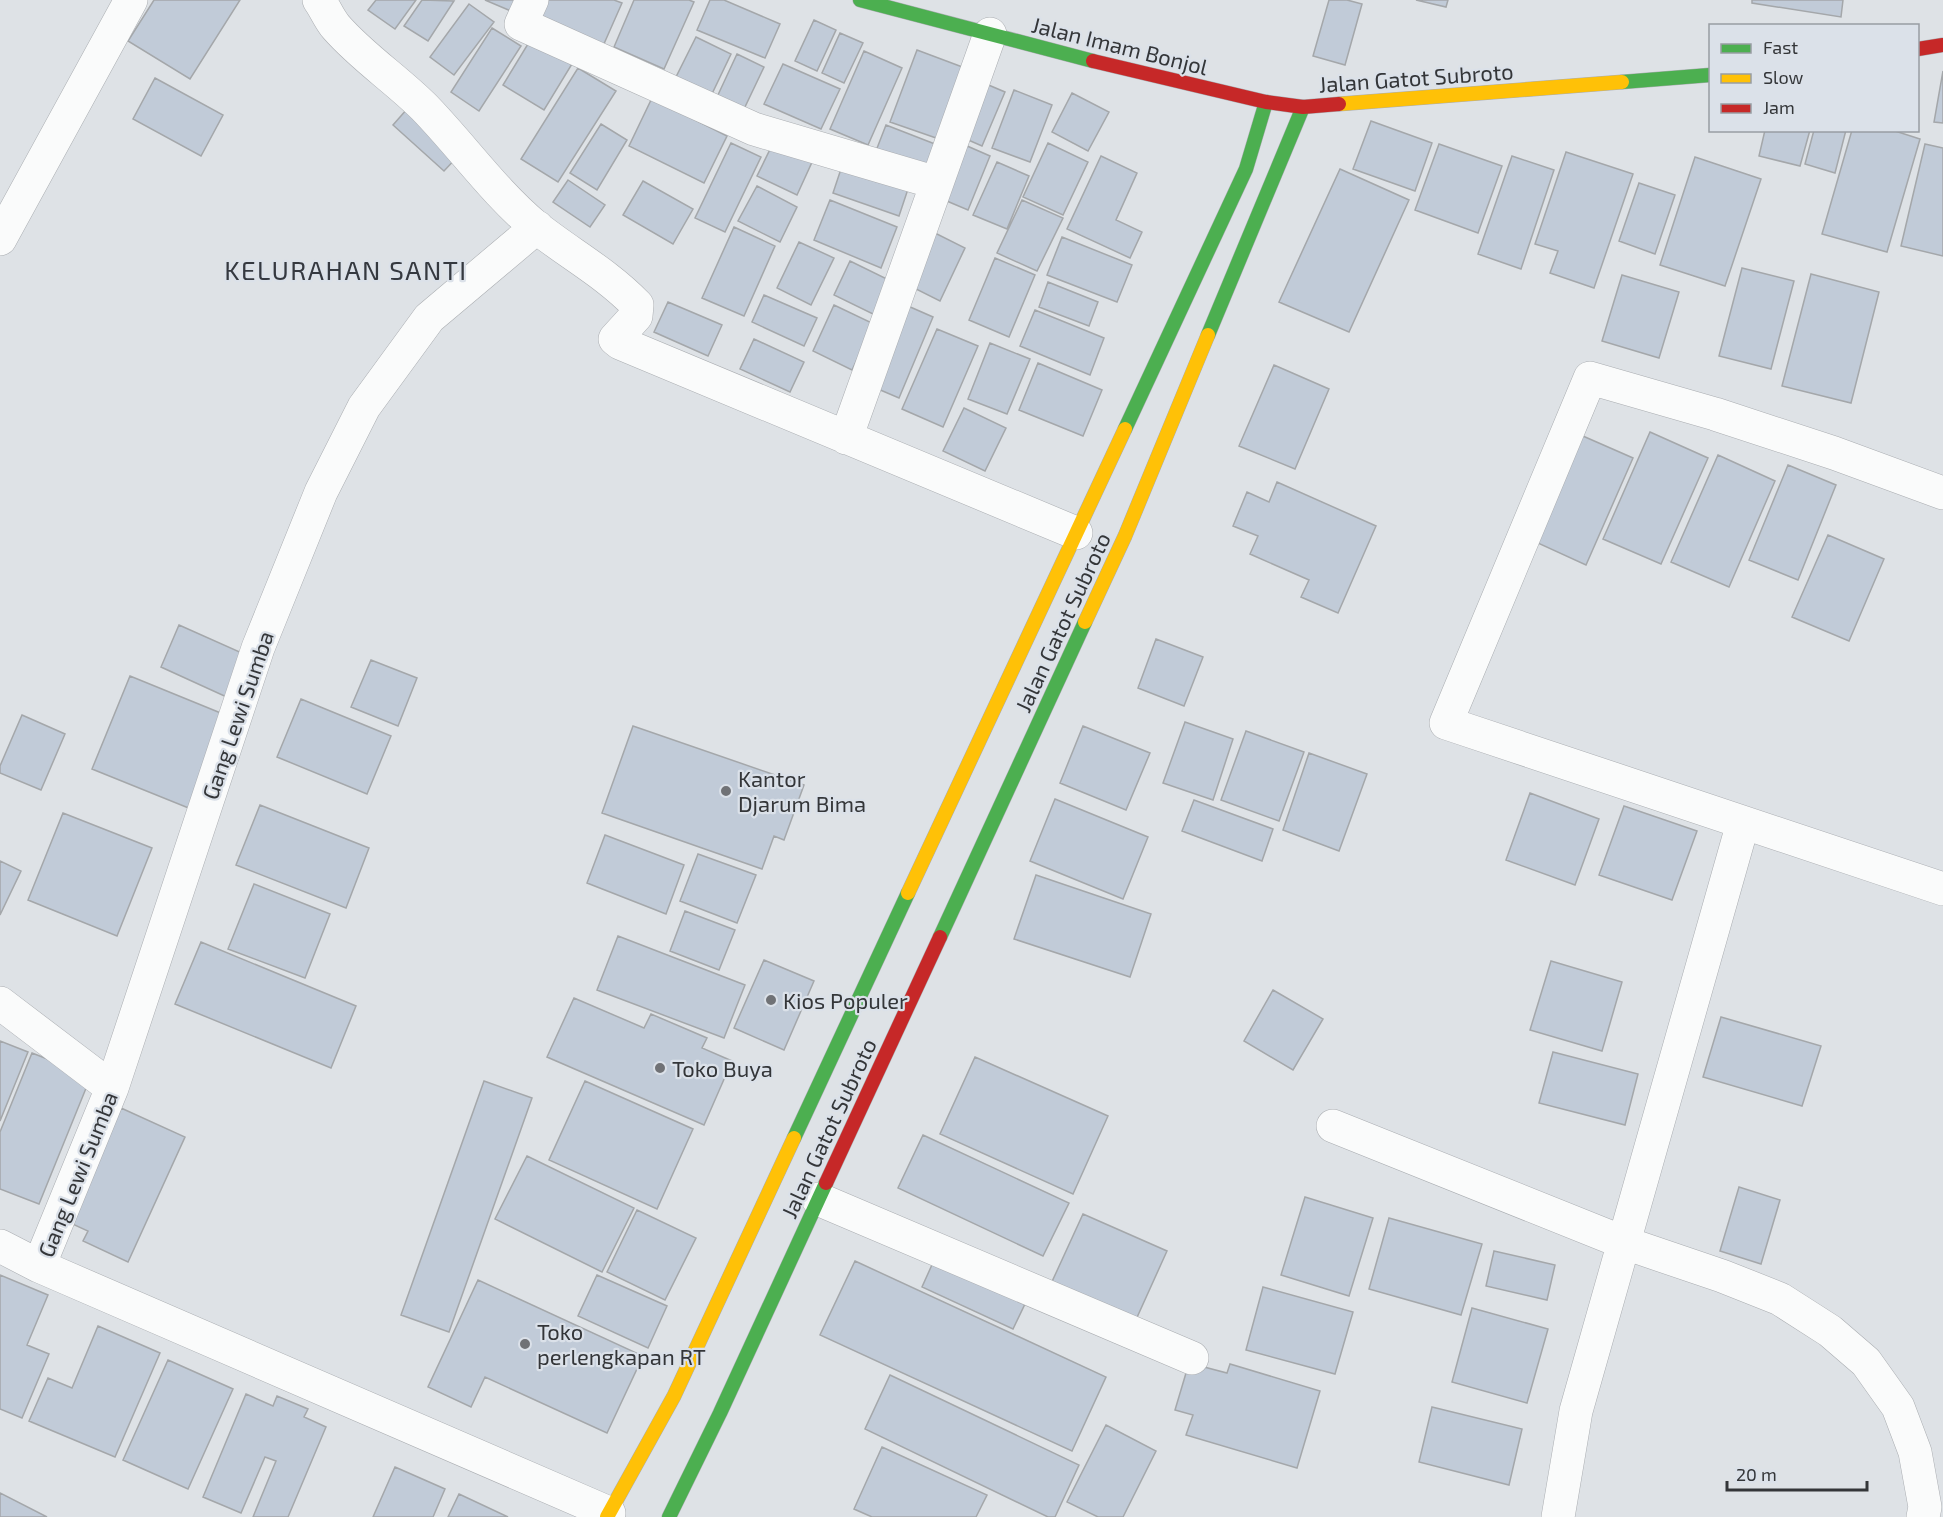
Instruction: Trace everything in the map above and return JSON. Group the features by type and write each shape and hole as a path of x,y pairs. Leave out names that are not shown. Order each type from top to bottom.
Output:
{"street":[{"path":"0,239 131,0"},
{"path":"319,0 334,25 423,106 491,183 537,227 619,286 638,305 636,316 615,339 620,343 1077,533"},
{"path":"532,0 521,24 553,39 754,129 937,183"},
{"name":"Jalan Imam Bonjol","path":"860,0 1096,62 1266,102 1303,107"},
{"path":"846,438 990,34"},
{"path":"1919,49 1943,45"},
{"name":"Jalan Gatot Subroto","path":"669,1517 720,1413 1125,536 1303,107 1709,75"},
{"name":"Jalan Gatot Subroto","path":"611,1516 674,1396 1246,169 1266,102"},
{"name":"Gang Lewi Sumba","path":"39,1266 112,1088 258,648 321,492 364,407 429,318 537,227"},
{"path":"1943,493 1834,453 1715,414 1590,378 1446,723 1943,889"},
{"path":"1558,1517 1576,1411 1743,823"},
{"path":"0,1003 112,1088"},
{"path":"1333,1126 1625,1243 1722,1276 1780,1299 1830,1331 1866,1362 1898,1407 1915,1452 1925,1507 1923,1517"},
{"path":"818,1199 1192,1358"},
{"path":"0,1246 39,1266 611,1516"}],"building":[{"path":"154,0 240,0 190,79 128,41"},
{"path":"376,0 416,0 395,29 368,10"},
{"path":"422,0 454,1 428,41 404,26"},
{"path":"485,0 516,0 511,11"},
{"path":"547,0 614,0 622,3 603,46 539,18"},
{"path":"634,0 689,0 694,2 664,69 614,47"},
{"path":"710,0 724,0 780,24 765,58 697,30"},
{"path":"1329,0 1347,0 1362,4 1345,65 1313,56"},
{"path":"1416,0 1448,0 1446,7"},
{"path":"1752,0 1843,0 1841,17 1752,3"},
{"path":"469,4 494,22 454,75 430,57"},
{"path":"814,20 836,30 817,71 795,61"},
{"path":"492,28 521,46 479,111 451,92"},
{"path":"840,33 863,43 844,83 822,73"},
{"path":"534,34 575,59 544,110 503,85"},
{"path":"696,37 731,54 710,98 674,81"},
{"path":"917,50 965,68 939,139 890,122"},
{"path":"864,51 902,68 868,145 830,129"},
{"path":"737,54 764,67 744,109 717,97"},
{"path":"783,64 840,89 821,129 764,104"},
{"path":"578,68 616,91 558,182 521,159"},
{"path":"1943,71 1943,123 1934,122"},
{"path":"155,78 223,115 201,156 133,119"},
{"path":"972,78 1005,92 982,146 950,132"},
{"path":"1014,90 1052,105 1030,162 992,148"},
{"path":"422,92 474,139 444,171 393,125"},
{"path":"1072,93 1109,112 1088,151 1052,132"},
{"path":"652,98 727,136 704,183 629,146"},
{"path":"1371,121 1432,143 1415,191 1353,169"},
{"path":"601,124 627,140 597,190 570,173"},
{"path":"886,125 940,146 928,178 874,156"},
{"path":"779,131 818,149 797,195 757,176"},
{"path":"1765,132 1809,132 1800,166 1759,156"},
{"path":"1813,132 1845,132 1835,173 1805,164"},
{"path":"1851,132 1898,132 1920,139 1887,252 1822,234"},
{"path":"958,142 990,156 968,210 935,196"},
{"path":"731,143 761,157 725,232 695,218"},
{"path":"1048,143 1088,162 1063,215 1023,197"},
{"path":"1439,144 1502,166 1478,233 1415,210"},
{"path":"1925,144 1943,148 1943,256 1901,246"},
{"path":"1566,152 1633,174 1594,288 1550,273 1558,251 1535,244"},
{"path":"1101,156 1137,173 1116,220 1142,232 1130,258 1067,229"},
{"path":"1512,156 1554,170 1521,269 1478,254"},
{"path":"845,157 911,180 899,216 833,193"},
{"path":"1695,157 1761,179 1725,286 1660,265"},
{"path":"997,162 1029,176 1007,229 973,215"},
{"path":"1340,169 1409,200 1349,332 1279,302"},
{"path":"568,180 605,205 590,227 553,202"},
{"path":"643,181 693,209 673,244 623,215"},
{"path":"1639,183 1675,195 1655,254 1619,241"},
{"path":"757,186 797,207 780,242 738,221"},
{"path":"830,200 897,227 881,268 814,240"},
{"path":"1022,200 1063,218 1037,271 997,253"},
{"path":"734,227 775,246 744,316 702,298"},
{"path":"925,228 965,248 940,301 900,281"},
{"path":"1062,237 1132,265 1117,302 1047,275"},
{"path":"799,242 834,258 811,305 777,288"},
{"path":"995,258 1035,275 1009,337 969,320"},
{"path":"850,261 891,281 875,315 834,295"},
{"path":"1742,268 1794,281 1771,369 1719,356"},
{"path":"1811,274 1879,292 1851,403 1782,386"},
{"path":"1622,275 1679,292 1659,358 1602,341"},
{"path":"1048,282 1098,302 1089,326 1039,307"},
{"path":"764,295 817,318 804,346 752,322"},
{"path":"892,299 933,317 899,398 857,380"},
{"path":"668,302 722,325 708,356 654,332"},
{"path":"834,305 874,324 852,370 813,351"},
{"path":"1035,310 1104,338 1090,375 1020,346"},
{"path":"937,329 978,346 943,427 902,409"},
{"path":"754,339 804,362 790,392 740,369"},
{"path":"990,343 1030,359 1007,414 968,399"},
{"path":"1038,363 1102,390 1083,436 1019,410"},
{"path":"1274,365 1329,389 1295,469 1239,446"},
{"path":"964,408 1006,428 985,471 943,451"},
{"path":"1650,432 1708,458 1661,564 1603,539"},
{"path":"1576,433 1633,458 1586,565 1529,539"},
{"path":"1718,455 1775,481 1729,587 1671,562"},
{"path":"1788,465 1836,485 1798,580 1749,560"},
{"path":"1277,482 1376,526 1338,613 1301,597 1309,580 1250,554 1258,536 1233,526 1247,492 1269,502"},
{"path":"1828,535 1884,559 1849,641 1792,617"},
{"path":"179,625 251,657 231,699 161,667"},
{"path":"1156,639 1203,657 1184,706 1138,688"},
{"path":"371,660 417,678 398,726 351,707"},
{"path":"130,676 228,716 191,809 92,769"},
{"path":"301,699 391,736 367,794 277,757"},
{"path":"22,715 65,734 41,790 0,773 0,766"},
{"path":"1185,722 1233,739 1213,800 1163,783"},
{"path":"633,726 804,785 784,840 774,836 762,869 602,813"},
{"path":"1083,726 1150,753 1126,810 1060,783"},
{"path":"1246,731 1304,752 1279,821 1221,800"},
{"path":"1309,753 1367,774 1339,851 1283,830"},
{"path":"1530,793 1599,819 1575,885 1506,860"},
{"path":"1055,799 1148,837 1123,899 1030,861"},
{"path":"1194,800 1273,829 1262,861 1182,831"},
{"path":"260,805 369,848 346,908 236,865"},
{"path":"1624,806 1697,831 1672,900 1599,875"},
{"path":"63,813 152,848 117,936 28,900"},
{"path":"605,835 684,865 666,914 587,883"},
{"path":"698,854 756,875 737,923 680,901"},
{"path":"0,861 21,871 0,915"},
{"path":"1036,875 1151,914 1130,977 1014,939"},
{"path":"254,884 330,914 305,978 228,949"},
{"path":"685,911 735,930 719,970 670,951"},
{"path":"618,936 745,985 724,1038 597,990"},
{"path":"201,942 356,1006 331,1068 175,1004"},
{"path":"764,960 814,981 784,1050 734,1028"},
{"path":"1551,961 1622,982 1602,1051 1530,1030"},
{"path":"1273,990 1323,1019 1293,1070 1244,1041"},
{"path":"574,998 644,1028 651,1014 707,1038 702,1048 732,1061 704,1125 547,1057"},
{"path":"1721,1017 1821,1046 1802,1106 1703,1077"},
{"path":"0,1041 28,1052 0,1121"},
{"path":"1553,1052 1638,1074 1625,1125 1539,1103"},
{"path":"32,1053 91,1076 39,1204 0,1189 0,1132"},
{"path":"975,1057 1108,1116 1073,1194 940,1134"},
{"path":"484,1081 532,1098 449,1332 401,1315"},
{"path":"585,1081 693,1129 657,1209 549,1160"},
{"path":"121,1108 185,1137 128,1262 83,1241 88,1231 68,1222"},
{"path":"923,1135 1069,1203 1043,1256 898,1188"},
{"path":"527,1156 634,1208 602,1272 495,1219"},
{"path":"1739,1187 1780,1200 1761,1264 1720,1251"},
{"path":"1305,1197 1373,1218 1349,1296 1281,1275"},
{"path":"637,1210 696,1238 665,1300 607,1272"},
{"path":"1083,1214 1167,1251 1134,1324 1050,1286"},
{"path":"1389,1218 1482,1244 1461,1315 1369,1289"},
{"path":"944,1238 1036,1281 1013,1329 922,1287"},
{"path":"1494,1251 1555,1265 1547,1300 1486,1286"},
{"path":"855,1261 1106,1377 1072,1451 820,1335"},
{"path":"0,1275 48,1295 27,1345 49,1354 22,1418 0,1409"},
{"path":"597,1275 667,1306 648,1348 578,1316"},
{"path":"478,1280 643,1356 607,1433 485,1377 471,1407 428,1387"},
{"path":"1263,1287 1353,1312 1335,1374 1246,1350"},
{"path":"1472,1308 1548,1329 1527,1403 1452,1382"},
{"path":"98,1326 160,1353 115,1457 29,1421 48,1378 72,1388"},
{"path":"168,1360 233,1389 188,1489 123,1460"},
{"path":"1189,1363 1227,1373 1230,1364 1320,1391 1297,1468 1186,1435 1193,1415 1175,1410"},
{"path":"890,1375 1079,1465 1055,1517 1048,1517 865,1429"},
{"path":"246,1394 273,1406 277,1396 308,1409 304,1417 326,1427 288,1517 253,1517 276,1461 265,1457 241,1513 203,1497"},
{"path":"1432,1407 1522,1429 1509,1485 1419,1462"},
{"path":"1106,1425 1156,1451 1123,1517 1098,1517 1067,1502"},
{"path":"882,1447 987,1495 976,1517 872,1517 854,1509"},
{"path":"395,1467 445,1489 433,1517 373,1517"},
{"path":"0,1493 47,1517 0,1517"},
{"path":"459,1494 508,1517 448,1517"}],"traffic: fast":[{"path":"860,0 1093,61"},
{"path":"1622,82 1709,75"},
{"path":"1125,429 1246,169 1266,102"},
{"path":"1208,335 1303,107"},
{"path":"940,937 1085,622"},
{"path":"794,1138 908,893"},
{"path":"669,1517 720,1413 826,1183"}],"traffic: slow":[{"path":"1339,104 1622,82"},
{"path":"1085,622 1125,536 1208,335"},
{"path":"908,893 1125,429"},
{"path":"607,1517 674,1396 794,1138"}],"traffic: jam":[{"path":"1919,49 1943,45"},
{"path":"1093,61 1266,102 1303,107 1339,104"},
{"path":"826,1183 940,937"}],"place":[{"name":"Kantor Djarum Bima","path":"726,791"},
{"name":"Kios Populer","path":"771,1000"},
{"name":"Toko Buya","path":"660,1068"},
{"name":"Toko perlengkapan RT","path":"525,1344"}],"district":[{"name":"KELURAHAN SANTI","path":"346,269"}]}
